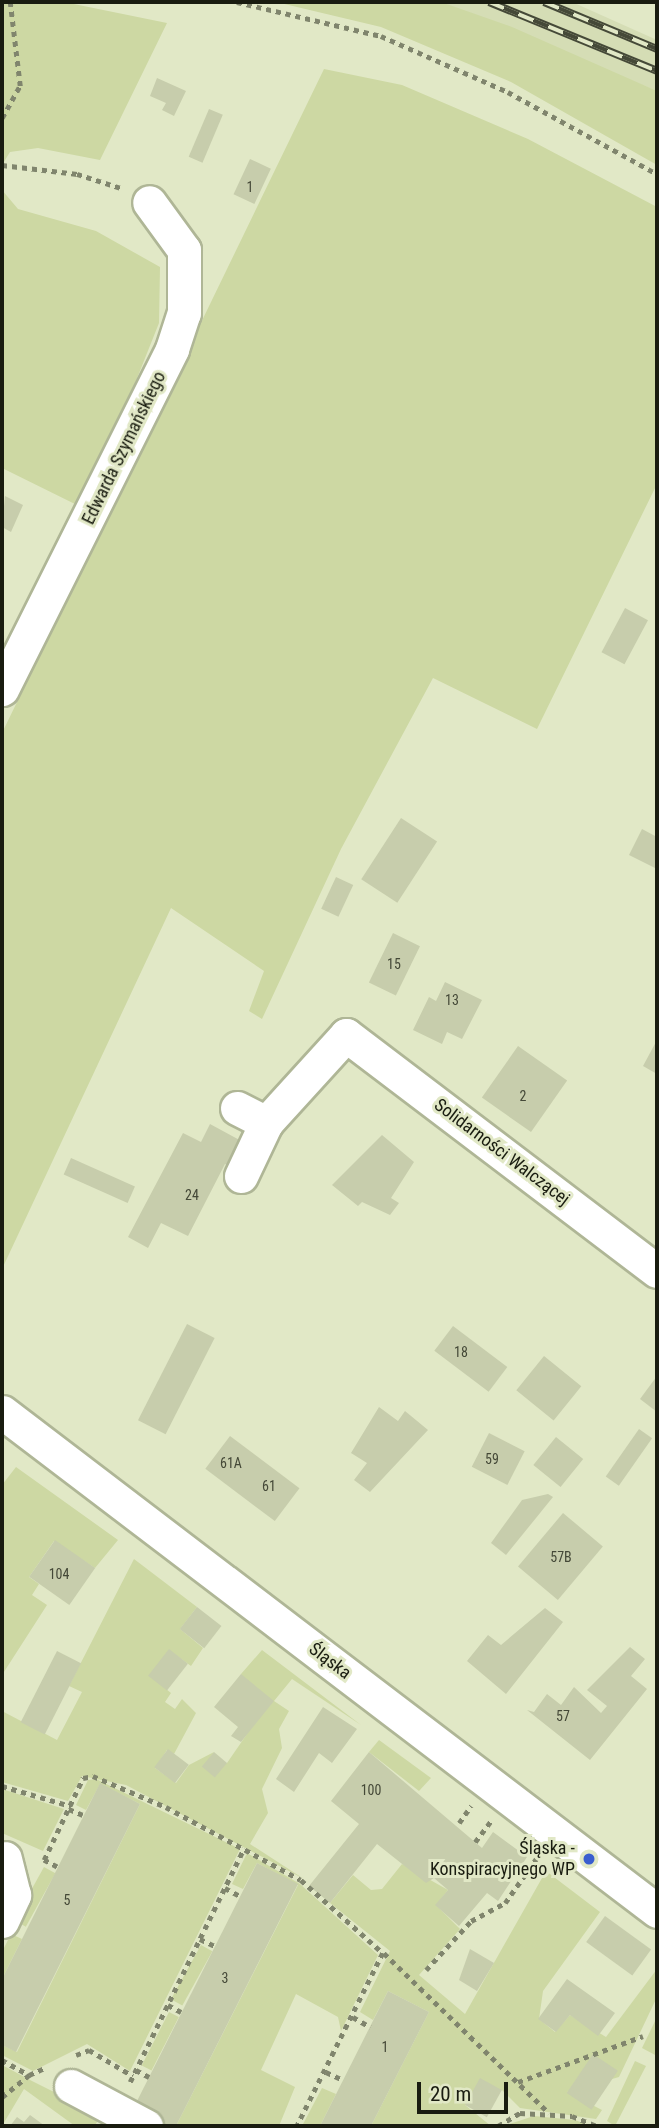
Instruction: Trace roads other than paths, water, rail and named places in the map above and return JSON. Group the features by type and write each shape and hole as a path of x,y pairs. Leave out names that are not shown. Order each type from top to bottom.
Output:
{"street":[{"name":"Edwarda Szymańskiego","path":"2,689 172,349 184,313 184,250 149,202"},
{"name":"Solidarności Walczącej","path":"241,1176 252,1116 346,1035 655,1262"},
{"name":"Śląska","path":"3,1417 657,1911"},
{"path":"2,1922 14,1895 5,1858"},
{"path":"71,2086 132,2119"}],"railway":[{"path":"489,2 657,71"},
{"path":"544,2 657,49"}],"place":[{"name":"Śląska - Konspiracyjnego WP","path":"589,1859"}]}
